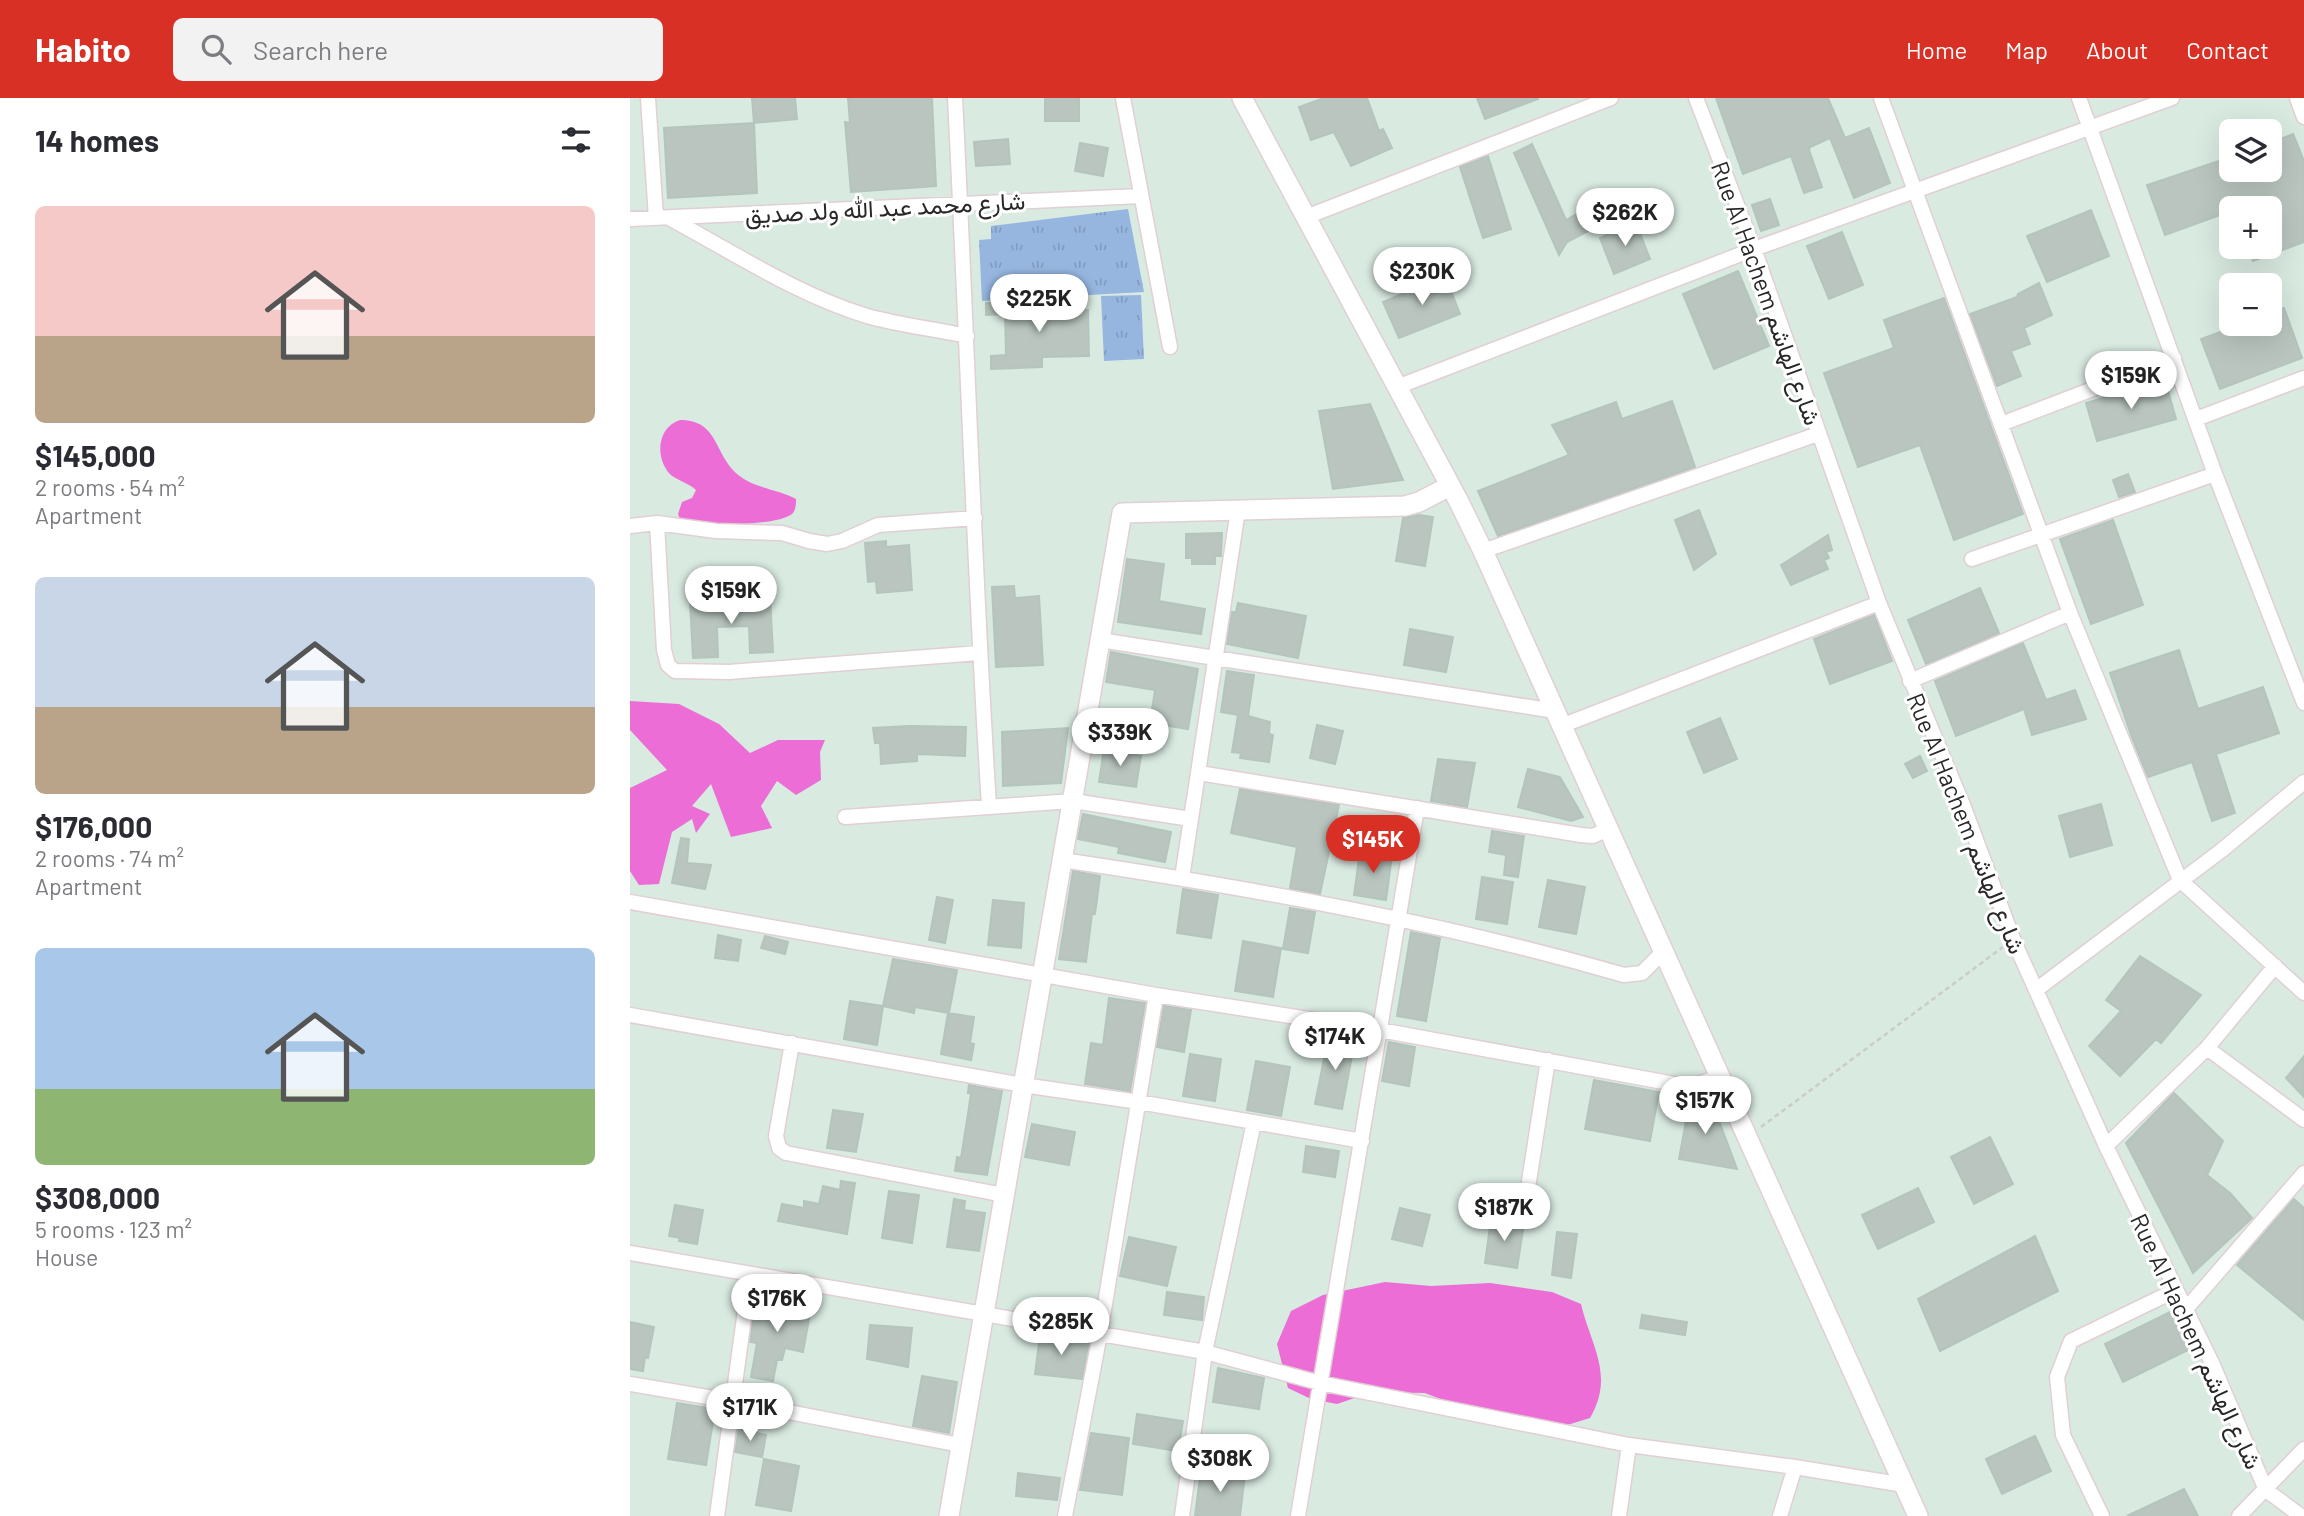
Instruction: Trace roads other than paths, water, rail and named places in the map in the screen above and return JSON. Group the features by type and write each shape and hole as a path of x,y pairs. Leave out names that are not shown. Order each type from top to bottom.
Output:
{"street":[{"path":"648,98 662,218 832,303 868,316 967,335"},
{"path":"955,98 979,653 989,807"},
{"path":"1123,98 1170,347"},
{"path":"1242,98 1483,551 1918,1516"},
{"path":"1306,217 1611,98"},
{"name":"Rue Al Hachem شارع الهاشم","path":"1696,98 1754,249 1879,603 1963,805 2013,939 2106,1146 2212,1363 2266,1490 2301,1516"},
{"path":"1881,98 2070,613 2180,880 2304,993"},
{"path":"2079,98 2215,474 2304,703"},
{"path":"1397,387 1754,249 2172,98"},
{"path":"2297,98 2304,117"},
{"name":"شارع محمد عبد الله ولد صديق","path":"630,219 1141,196"},
{"path":"2001,424 2174,358"},
{"path":"2196,419 2304,377"},
{"path":"1483,551 1818,434"},
{"path":"1972,559 2215,474"},
{"path":"949,1516 1122,513 1405,506 1450,486"},
{"path":"1182,878 1238,510"},
{"path":"630,526 657,523 716,531 782,533 827,544 842,541 878,525 975,518"},
{"path":"657,523 664,650 668,665 675,671 729,672 979,653"},
{"path":"1100,640 1558,719 1879,603"},
{"path":"1910,681 2070,613"},
{"path":"1199,773 1581,835 1593,836 1608,829"},
{"path":"2036,990 2222,850 2304,782"},
{"path":"845,817 1073,801 1191,819"},
{"path":"1298,1516 1417,808"},
{"path":"1062,860 1182,878 1399,918 1624,975 1642,973 1663,952"},
{"path":"630,902 1156,995 1380,1030 1681,1085 1699,1084 1719,1077"},
{"path":"2106,1146 2207,1048 2275,966"},
{"path":"1065,1516 1100,1334 1156,995"},
{"path":"630,1015 1023,1085 1139,1101 1362,1141"},
{"path":"792,1043 776,1136 779,1148 786,1153 1004,1195"},
{"path":"2207,1048 2304,1120"},
{"path":"1527,1194 1548,1060"},
{"path":"1182,1516 1205,1352 1254,1122"},
{"path":"2186,1309 2304,1173"},
{"path":"630,1254 1205,1352 1320,1383 1629,1445 1795,1467 1904,1485"},
{"path":"717,1516 750,1274"},
{"path":"2102,1516 2063,1435 2057,1377 2071,1341 2176,1290"},
{"path":"630,1384 732,1401 960,1446"},
{"path":"1619,1516 1629,1445"},
{"path":"2239,1516 2304,1449"},
{"path":"1780,1516 1795,1467"}]}
